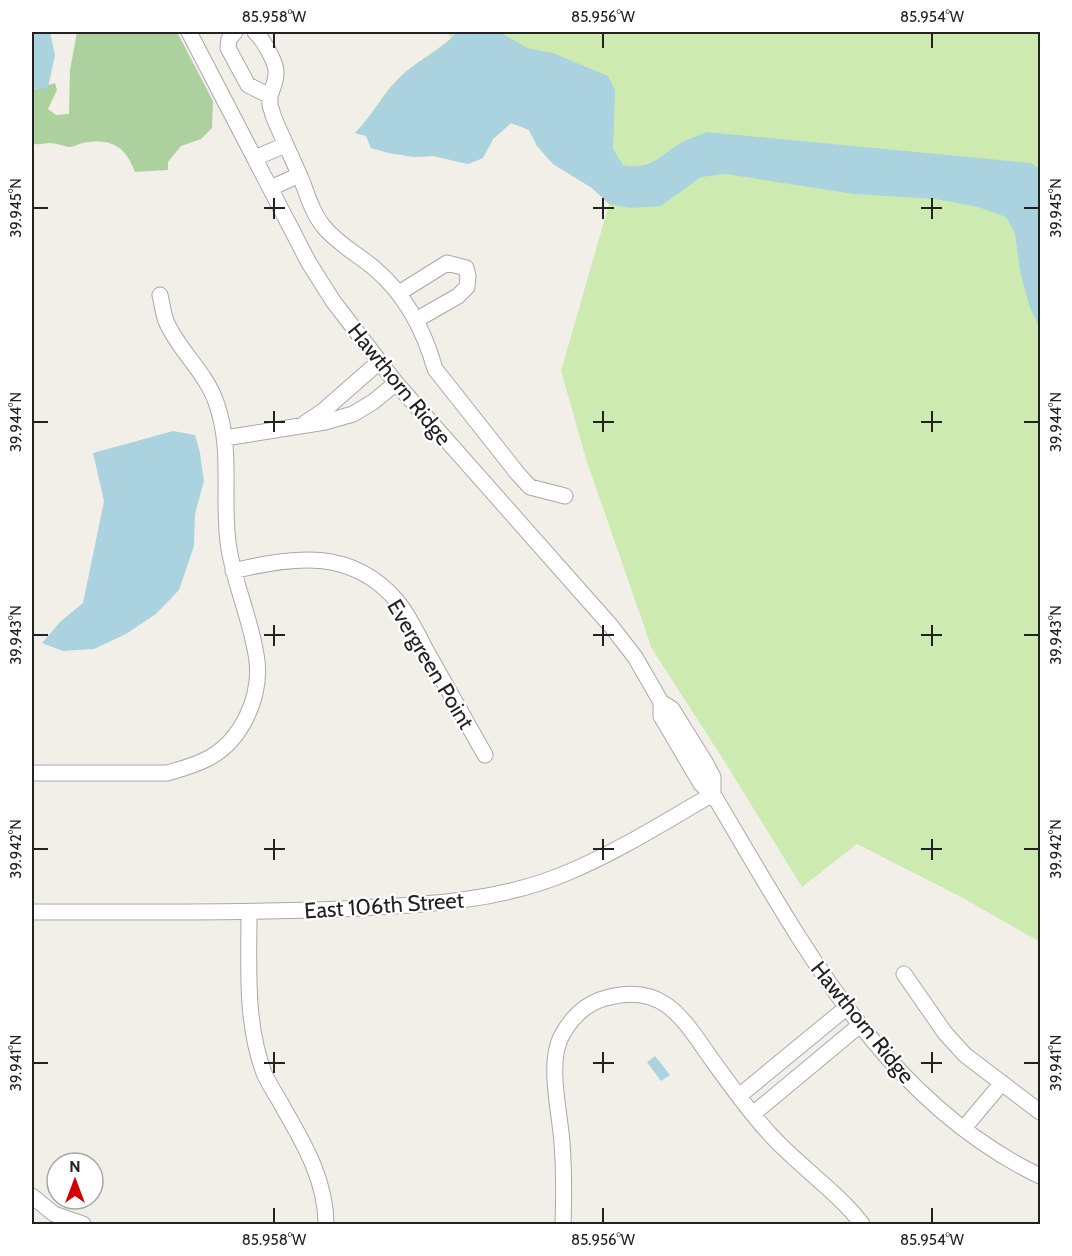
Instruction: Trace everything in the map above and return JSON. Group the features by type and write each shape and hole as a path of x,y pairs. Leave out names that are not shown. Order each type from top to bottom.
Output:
{"street":[{"name":"Hawthorn Ridge","path":"189,32 309,263 333,301 379,362 611,626 635,657 662,702 661,716 701,784 713,794 807,952 846,1008 906,1077 938,1107 999,1153 1041,1176"},
{"path":"235,32 229,39 228,48 248,85 270,96"},
{"path":"255,32 260,36 276,67 270,105 317,218 337,240 373,267 399,293 416,320 430,351 435,369 530,488 565,496"},
{"path":"255,158 285,145"},
{"path":"271,188 299,175"},
{"path":"399,293 447,263 466,268 467,287 458,296 416,320"},
{"path":"32,773 167,773 188,768 212,757 227,743 246,719 256,690 257,671 251,635 233,571 227,532 228,459 224,425 209,386 166,321 160,295"},
{"path":"300,426 323,411 379,362"},
{"path":"225,438 325,422 353,414 373,402 396,382"},
{"name":"Evergreen Point","path":"233,571 288,560 313,559 358,570 379,582 404,611 485,755"},
{"name":"East 106th Street","path":"32,912 249,913 472,899 513,890 568,873 713,794"},
{"path":"249,913 249,994 254,1042 266,1076 306,1146 314,1166 325,1205 326,1224"},
{"path":"904,974 945,1033 965,1055 1041,1112"},
{"path":"563,1224 562,1145 555,1070 560,1039 568,1025 583,1009 601,999 626,994 651,997 678,1013 769,1133 862,1224"},
{"path":"739,1096 846,1008"},
{"path":"753,1114 860,1025"},
{"path":"964,1128 1001,1083"},
{"path":"32,1196 54,1214 83,1224"}],"green space":[{"path":"77,32 177,32 213,101 212,128 201,139 181,146 168,162 168,170 135,172 126,155 109,143 83,143 69,147 52,143 32,143 32,90 55,83 57,90 48,109 56,115 69,114 70,70"},
{"path":"448,32 1040,32 1040,942 963,898 857,844 802,887 652,649 586,459 561,371 609,204 592,188 553,164 537,146 529,130 511,123 493,139 483,158 468,164 433,156 414,157 389,153 371,148 366,136 355,133 399,78 451,39"}],"water":[{"path":"32,32 50,32 55,55 48,88 32,89"},
{"path":"457,32 500,32 527,48 553,53 608,76 615,90 613,149 623,165 634,166 650,163 684,141 707,132 1031,163 1040,169 1040,328 1030,308 1020,272 1015,233 1006,217 978,207 935,199 854,194 726,174 701,177 661,206 630,208 609,204 592,188 553,164 537,146 529,130 511,123 493,139 483,158 468,164 433,156 414,157 371,148 366,136 355,133 402,75 445,44"},
{"path":"173,431 195,435 204,481 195,514 194,546 179,590 156,614 126,634 94,649 63,651 42,643 61,621 83,603 104,501 93,453"},
{"path":"655,1056 670,1075 661,1081 647,1062"}]}
